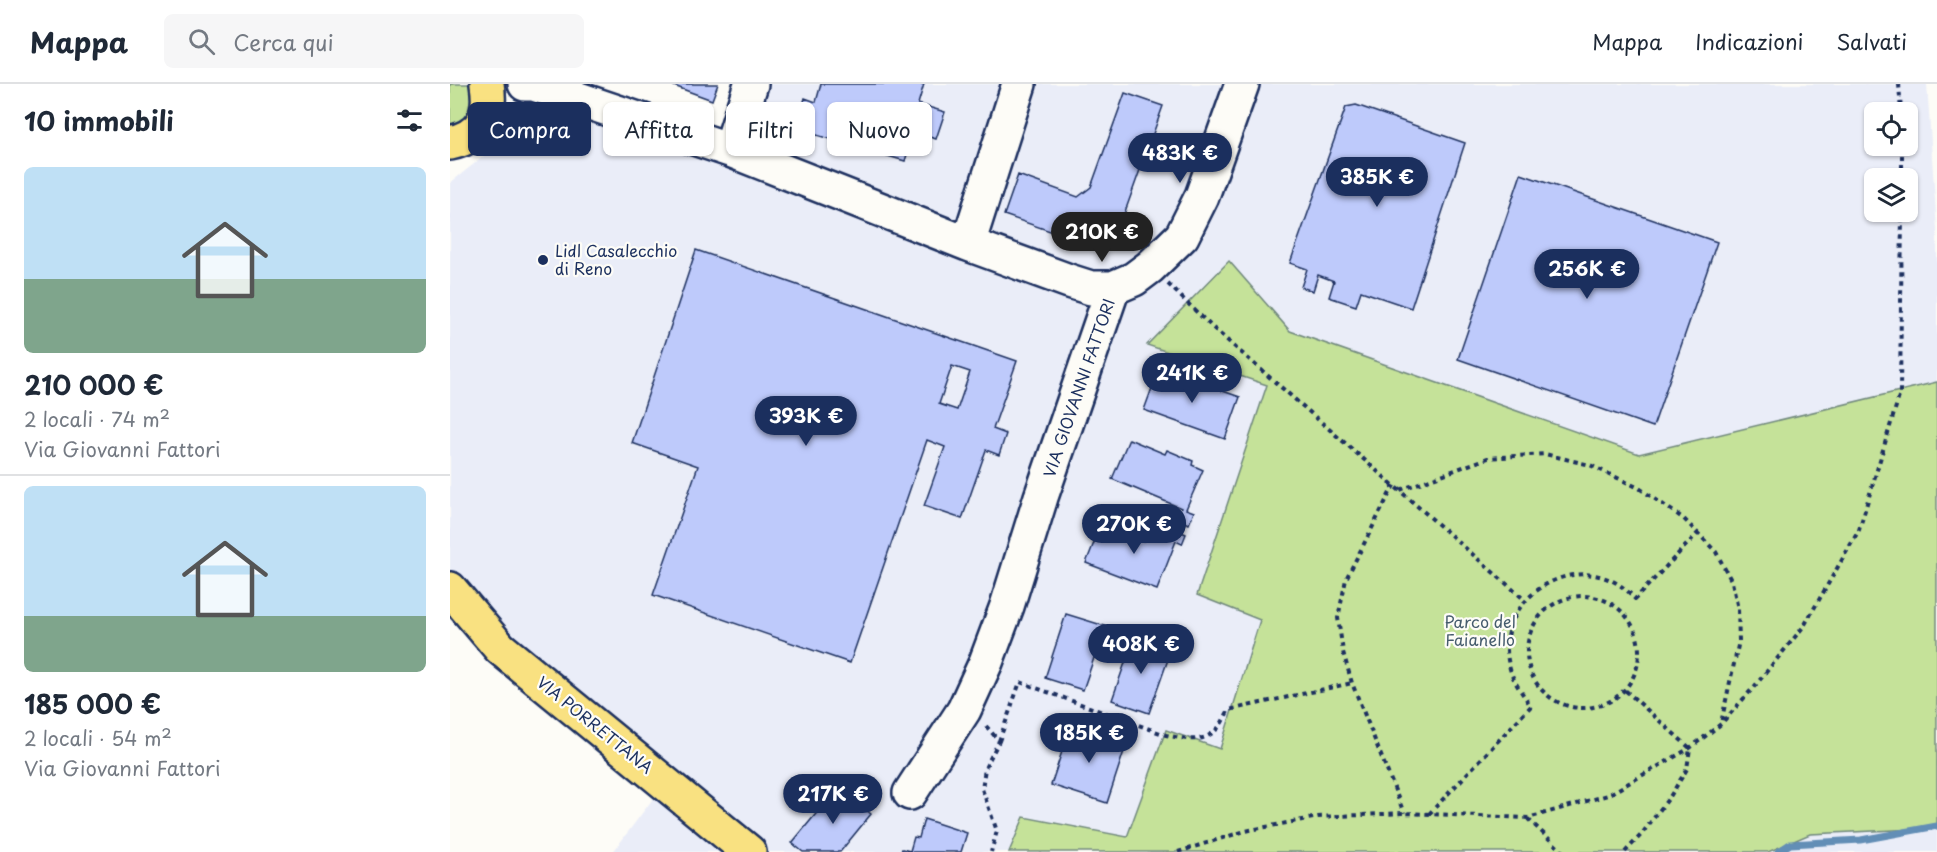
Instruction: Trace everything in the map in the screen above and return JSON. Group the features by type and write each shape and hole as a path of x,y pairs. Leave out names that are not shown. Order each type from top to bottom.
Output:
{"main road":[{"path":"450,143 469,136 482,124 488,111 487,84"},
{"name":"VIA PORRETTANA","path":"450,589 500,648 749,852"}],"street":[{"name":"VIA GIOVANNI FATTORI","path":"525,84 534,84 726,149"},
{"path":"745,102 751,84"},
{"path":"968,244 1019,84"},
{"path":"1113,288 1134,279 1150,267 1182,236 1202,196 1242,84"},
{"name":"VIA GIOVANNI FATTORI","path":"745,156 968,244 1091,288 1113,288 1041,497 1007,606 986,662 964,710 910,793"}],"path":[{"path":"1899,84 1900,102"},
{"path":"1178,852 1245,831 1318,817 1404,813 1528,818 1608,795 1690,748 1721,724 1804,626 1859,530 1900,393 1902,222"},
{"path":"1150,267 1212,327 1526,600"},
{"path":"1400,490 1488,458 1545,454 1590,465 1639,488 1684,519 1716,552 1732,582 1738,609 1738,641 1721,724"},
{"path":"1394,485 1346,579 1338,618 1343,652 1352,683 1404,813"},
{"path":"1429,814 1531,706 1509,666 1508,649 1509,630 1526,600 1553,580 1575,573 1600,576 1615,581 1625,587 1635,599 1699,532"},
{"path":"1584,595 1603,599 1619,608 1631,621 1638,639 1640,657 1635,675 1625,690 1610,702 1593,708 1577,708 1556,701 1541,689 1531,674 1527,656 1529,637 1537,620 1550,607 1566,598 1584,595"},
{"path":"991,852 996,831 982,789 985,768 999,741 1020,682 1166,735 1190,740 1205,738 1218,729 1229,710 1352,683"},
{"path":"1625,690 1690,748"},
{"path":"964,710 989,729 999,741"},
{"path":"1625,852 1671,795 1687,769 1690,748"},
{"path":"1528,818 1563,852"}],"shaded area":[{"path":"738,84 1927,84 1937,230 1937,382 1639,454 1290,331 1229,261 1147,345 1267,385 1197,595 1260,620 1220,750 1166,730 1127,837 1024,817 1009,852 613,852 667,780 450,583 450,183 484,156 591,156 591,113 603,117 603,156 714,156 714,147 726,115 726,156 815,156 815,102 731,102"},
{"path":"541,97 557,102 537,102"},
{"path":"1937,828 1937,852 1768,852 1810,834"}],"green space":[{"path":"450,84 469,84 473,102 468,102 468,115 463,120 450,125"},
{"name":"Parco del Faianello","path":"1229,261 1290,331 1639,454 1937,382 1937,828 1810,834 1768,852 1009,852 1024,817 1127,837 1166,730 1220,749 1260,620 1197,595 1267,385 1147,345"}],"building":[{"path":"675,84 718,84 712,100 674,86"},
{"path":"821,84 924,84 919,102 827,102 827,138 815,135 815,102 804,102 805,98 816,102"},
{"path":"1125,93 1163,106 1117,234 1099,233 1076,240 1004,215 1018,175 1078,197 1091,187"},
{"path":"1356,105 1465,143 1411,308 1361,291 1356,306 1329,297 1334,281 1318,275 1313,291 1301,287 1307,269 1290,263 1346,107"},
{"path":"932,108 945,112 936,139 932,138"},
{"path":"888,156 907,156 905,161"},
{"path":"1521,174 1717,242 1653,427 1458,359"},
{"path":"696,250 1017,361 993,429 1006,434 999,455 986,450 962,519 924,506 945,447 927,440 850,663 653,595 698,466 632,443","holes":["952,366 970,372 957,410 939,404"]},
{"path":"1159,369 1240,397 1225,439 1144,410"},
{"path":"1129,439 1165,454 1167,450 1193,461 1192,465 1203,470 1186,509 1194,512 1189,524 1176,519 1181,508 1112,479"},
{"path":"1101,525 1144,541 1148,531 1168,538 1172,528 1186,534 1182,544 1176,541 1157,590 1086,563"},
{"path":"1066,614 1105,626 1083,690 1045,678"},
{"path":"1134,637 1171,651 1149,713 1112,700"},
{"path":"1071,724 1127,742 1107,803 1051,785"},
{"path":"838,787 871,814 840,852 803,852 792,843"},
{"path":"924,819 967,833 961,852 901,852 902,849 910,851 914,837 919,838"}],"waterway":[{"path":"1778,852 1790,844 1861,840 1937,826"}],"place":[{"name":"Lidl Casalecchio di Reno","path":"543,260"}]}
